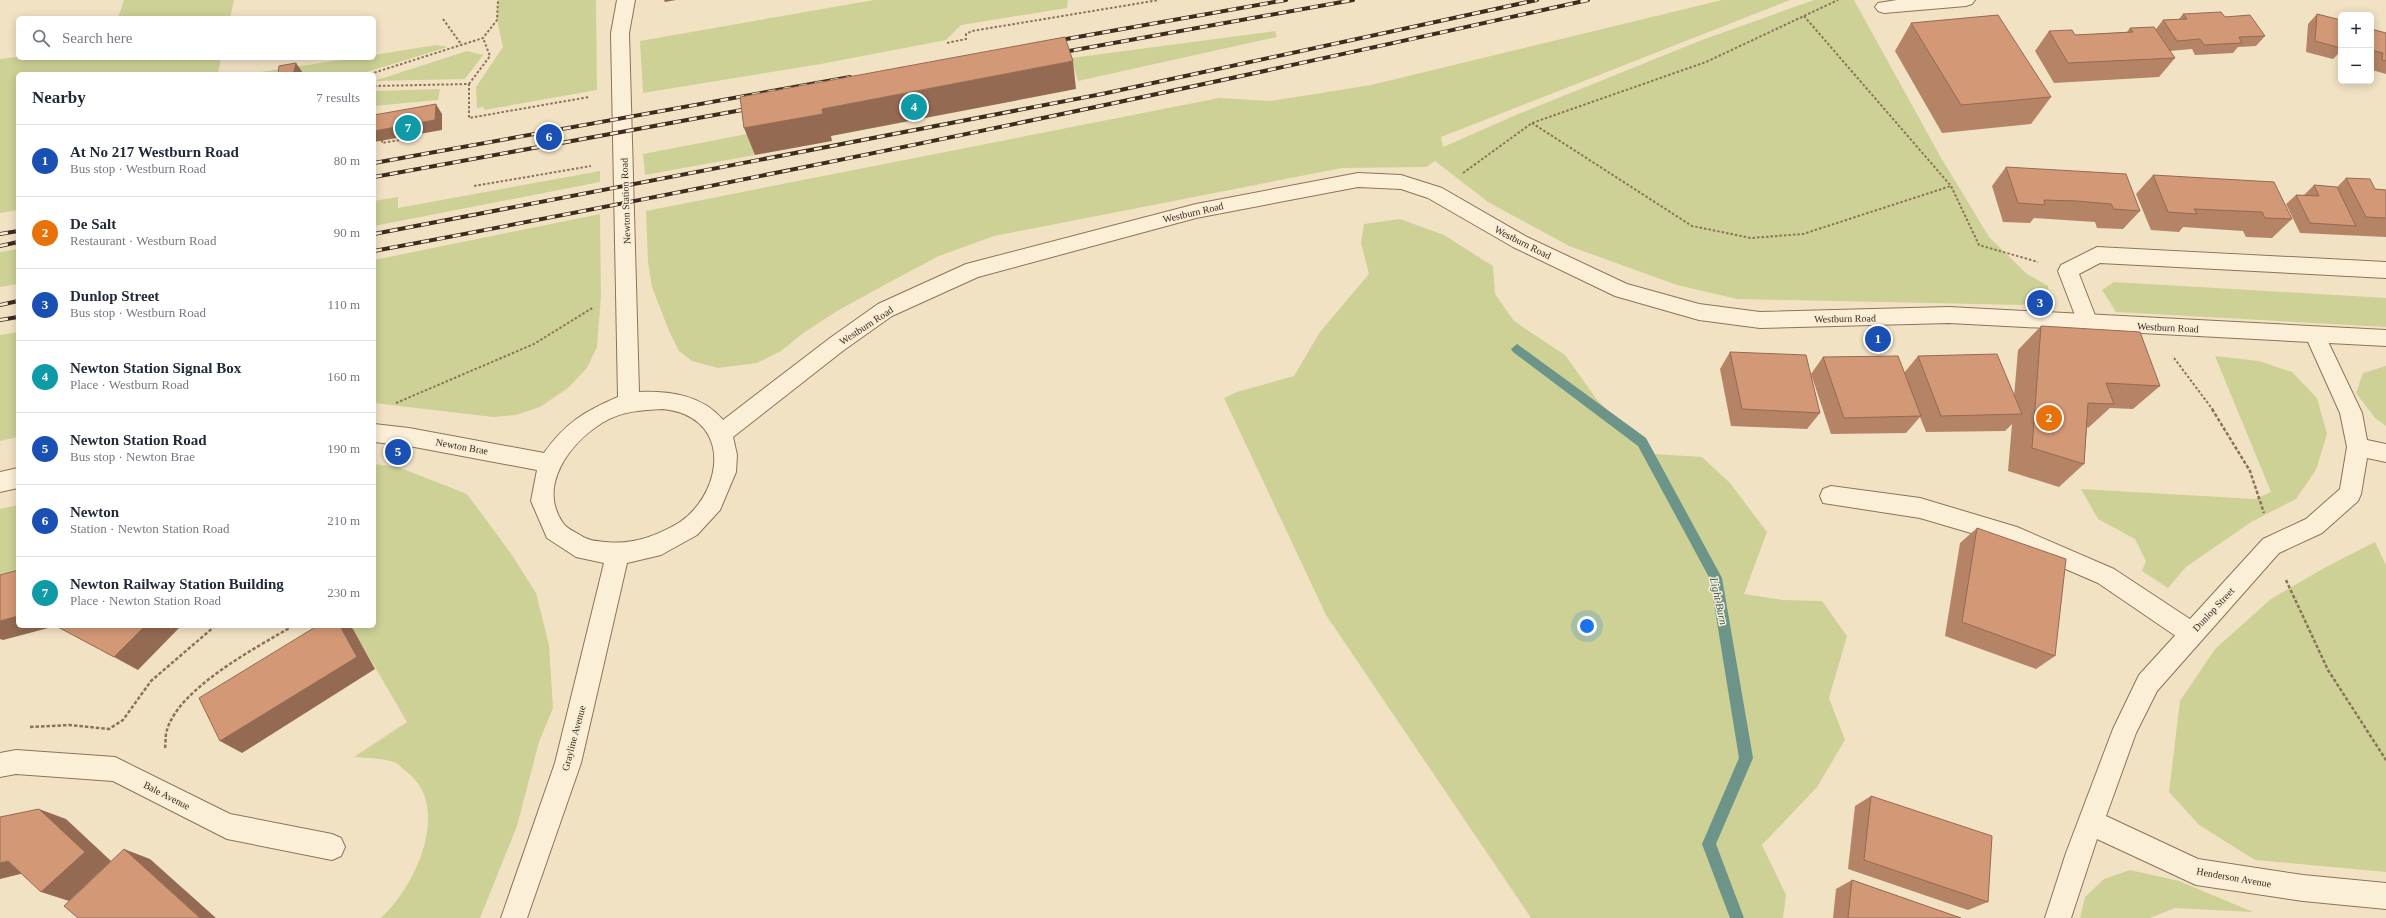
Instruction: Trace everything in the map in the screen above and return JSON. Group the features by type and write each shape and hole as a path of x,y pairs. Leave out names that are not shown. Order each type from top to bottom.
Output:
{"street":[{"name":"Newton Station Road","path":"626,0 620,33 629,402"},
{"path":"1884,7 1966,0"},
{"name":"Westburn Road","path":"721,434 837,344 885,310 973,270 1196,211 1358,180 1401,182 1435,193 1520,242 1622,290 1699,312 1760,320 1949,315 2386,338"},
{"path":"2088,323 2068,271 2097,255 2386,270"},
{"name":"Dunlop Street","path":"2058,918 2125,730 2148,683 2191,633 2271,546 2314,526 2350,494 2358,447 2351,413 2315,335"},
{"path":"663,400 689,406 708,418 721,434 726,455 725,472 712,503 689,528 653,548 618,554 584,550 556,531 542,501 549,463 565,440 595,416 629,402 663,400"},
{"name":"Newton Brae","path":"376,433 409,437 549,463"},
{"path":"2358,447 2386,453"},
{"path":"0,482 16,478"},
{"path":"1831,496 1920,508 2009,534 2106,576 2191,633"},
{"name":"Grayline Avenue","path":"514,918 568,763 618,554"},
{"name":"Bale Avenue","path":"0,765 16,762 115,769 227,826 332,847"},
{"name":"Henderson Avenue","path":"2092,823 2196,872 2302,888 2386,896"}],"path":[{"path":"376,72 484,38 497,20 498,0"},
{"path":"947,43 966,39 966,34 972,31 1159,0"},
{"path":"1435,193 1532,123 1706,62 1838,0"},
{"path":"1804,16 1951,186 1979,245 2068,271"},
{"path":"442,20 461,44"},
{"path":"484,38 490,56 469,84 469,118 595,96"},
{"path":"376,86 469,84"},
{"path":"1532,123 1692,226 1751,238 1803,234 1951,186"},
{"path":"382,140 382,143 418,137"},
{"path":"474,186 597,164"},
{"path":"393,404 534,344 598,303"},
{"path":"2152,326 2228,430 2259,491 2271,546 2328,670 2386,760"},
{"path":"24,728 52,724 76,724 109,729 123,720 151,681 213,628"},
{"path":"165,748 163,737 169,724 178,709 194,692 214,675 290,628"}],"green space":[{"path":"124,0 234,0 230,16 119,16"},
{"path":"498,0 596,0 597,90 484,110 484,107 477,108 476,87 503,47 497,20"},
{"path":"874,0 1068,0 1067,8 961,25 946,40 821,64 643,93 640,41"},
{"path":"1722,0 1790,0 1441,137 1443,147 1516,115 1702,40 1814,0 1854,0 1940,156 1989,237 2027,274 2048,286 2048,297 2022,305 1737,299 1677,285 1569,246 1488,202 1435,161 1426,167 1342,168 994,236 939,256 888,283 837,311 802,334 781,351 757,363 718,368 692,361 679,351 669,331 652,287 648,262 646,211 1219,98 1271,101 1371,85"},
{"path":"1275,31 1277,37 1078,81 1071,58"},
{"path":"436,45 448,47 367,72 261,72 341,60 376,60 376,55"},
{"path":"467,51 483,55 465,79 376,80"},
{"path":"16,57 16,60 221,60 218,72 16,72 16,210 0,213 0,59"},
{"path":"440,89 438,100 376,106 376,91"},
{"path":"752,133 755,155 645,175 643,154"},
{"path":"600,171 600,182 376,226 376,201 398,197 398,208"},
{"path":"600,214 601,296 597,347 587,368 568,388 540,407 516,415 493,417 376,403 376,260"},
{"path":"1400,219 1444,235 1493,266 1495,294 1514,321 1565,355 1598,401 1654,454 1702,457 1730,483 1767,532 1744,594 1783,600 1822,601 1847,636 1829,698 1845,740 1817,787 1762,845 1786,895 1783,918 1531,918 1326,615 1224,398 1237,392 1294,376 1320,332 1369,274 1361,243 1364,224"},
{"path":"16,249 16,284 0,287 0,252"},
{"path":"2114,282 2386,298 2386,327 2116,312 2102,290"},
{"path":"16,332 16,437 0,441 0,335"},
{"path":"2215,356 2259,361 2292,372 2317,398 2327,434 2316,470 2296,499 2251,522 2186,567 2168,588 2142,571 2146,561 2135,539 2098,519 2081,489 2255,499 2271,492"},
{"path":"2386,366 2386,426 2375,418 2356,393 2363,373"},
{"path":"376,464 398,467 467,494 512,555 536,593 549,645 553,708 539,742 517,826 480,918 381,918 394,904 406,887 416,868 424,847 428,826 427,806 421,788 398,764 375,758 354,757 407,722 352,628 376,628"},
{"path":"16,505 16,570 0,575 0,509"},
{"path":"2375,542 2386,565 2386,872 2255,860 2199,825 2169,792 2180,701 2215,649 2271,599 2324,568"},
{"path":"2130,870 2179,881 2253,912 2175,908 2150,918 2080,918 2085,897 2104,879"}],"building":[{"path":"2221,12 2225,17 2250,15 2265,36 2239,37 2242,43 2204,45 2200,39 2177,41 2163,20 2187,19 2183,14"},
{"path":"2317,14 2338,19 2338,47 2315,41"},
{"path":"1998,15 2051,97 1961,105 1911,23"},
{"path":"2154,27 2175,58 2068,63 2049,31 2072,30 2075,35 2133,32 2130,28"},
{"path":"2374,30 2386,33 2386,61 2382,60 2383,53 2374,51"},
{"path":"1065,37 1073,61 822,109 823,114 744,128 740,97"},
{"path":"296,63 294,72 278,72 279,66"},
{"path":"436,104 435,120 376,131 376,115"},
{"path":"2006,167 2126,174 2140,211 2114,209 2111,204 2076,201 2044,200 2045,205 2018,203"},
{"path":"2153,175 2274,182 2292,219 2265,218 2262,212 2194,209 2197,214 2168,212"},
{"path":"2346,178 2370,179 2375,189 2386,190 2386,218 2366,217"},
{"path":"2314,185 2337,187 2356,226 2310,223 2296,195 2319,196"},
{"path":"2041,326 2140,332 2160,386 2106,383 2114,404 2088,403 2084,464 2032,448"},
{"path":"1730,352 1806,355 1820,413 1742,409"},
{"path":"1997,354 2022,414 1941,416 1918,356"},
{"path":"1898,356 1921,416 1844,418 1823,357"},
{"path":"1977,528 2066,559 2055,656 1962,622"},
{"path":"16,571 16,617 0,621 0,575"},
{"path":"60,628 143,628 114,657"},
{"path":"314,628 341,628 357,657 220,741 199,698"},
{"path":"1871,796 1992,836 1988,902 1864,860"},
{"path":"39,809 85,852 41,892 8,861 0,863 0,817"},
{"path":"124,849 200,918 78,918 64,906"},
{"path":"1852,880 1961,918 1848,918"}],"waterway":[{"name":"Light Burn","path":"1517,349 1642,442 1716,578 1746,758 1709,844 1737,918"}],"railway":[{"path":"1055,41 1286,0"},
{"path":"1058,53 1353,0"},
{"path":"376,234 1102,94 1537,0"},
{"path":"376,251 982,131 1588,0"},
{"path":"376,163 850,77"},
{"path":"376,177 753,108"},
{"path":"0,234 16,231"},
{"path":"0,246 16,242"},
{"path":"0,305 16,301"},
{"path":"0,320 16,317"}],"place":[{"name":"Newton Station Signal Box","path":"914,107"},
{"name":"Newton Railway Station Building","path":"408,128"},
{"name":"Newton","path":"549,137"},
{"name":"Dunlop Street","path":"2040,303"},
{"name":"At No 217 Westburn Road","path":"1878,339"},
{"name":"De Salt","path":"2049,418"},
{"name":"Newton Station Road","path":"398,452"}]}
